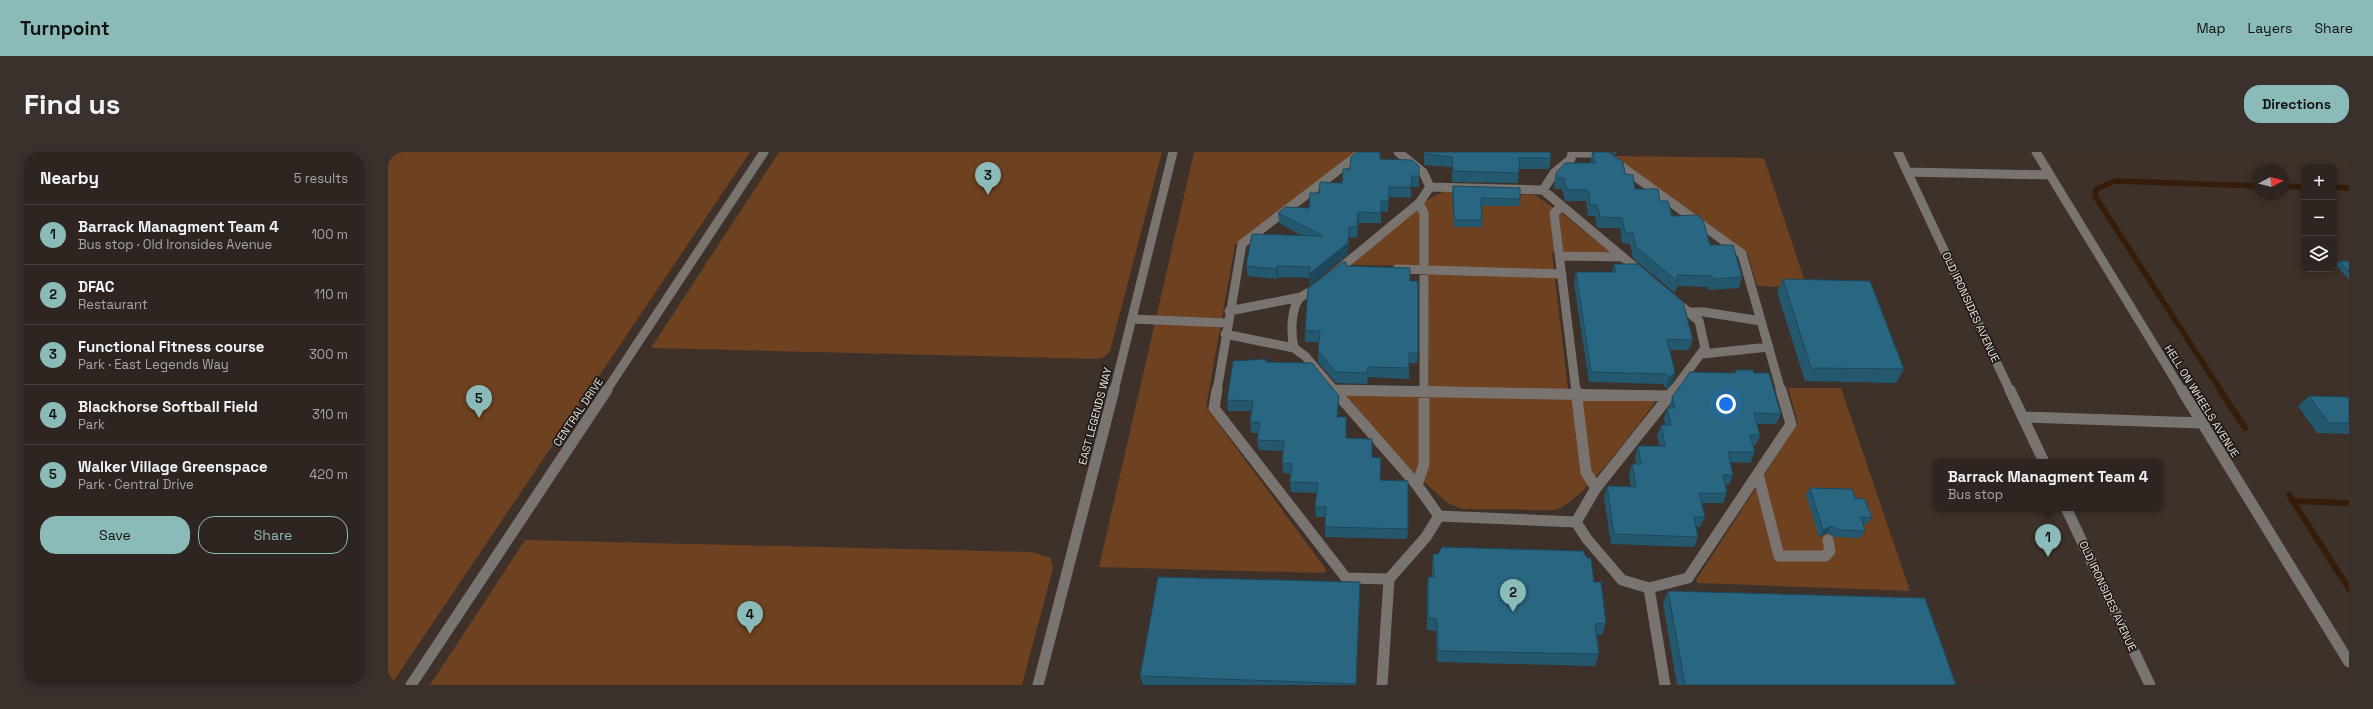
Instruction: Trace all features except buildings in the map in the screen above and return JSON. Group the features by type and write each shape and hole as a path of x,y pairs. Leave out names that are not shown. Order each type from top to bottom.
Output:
{"street":[{"name":"CENTRAL DRIVE","path":"411,685 764,152"},
{"name":"EAST LEGENDS WAY","path":"1038,685 1132,319 1173,152"},
{"path":"1362,152 1242,244 1225,334 1214,408 1346,578 1388,578"},
{"path":"1398,152 1423,172 1430,188"},
{"path":"1543,190 1554,173 1571,159 1572,152 1603,153 1742,254 1792,424 1688,578 1649,588 1622,580 1587,539 1576,522"},
{"name":"OLD IRONSIDES AVENUE","path":"1898,152 2043,459"},
{"name":"HELL ON WHEELS AVENUE","path":"2036,152 2349,662"},
{"path":"1907,172 2050,175"},
{"path":"1229,311 1300,296 1315,289 1419,203 1430,188"},
{"path":"1430,188 1543,190 1698,321 1705,348 1702,354 1596,488 1576,522"},
{"path":"1417,485 1424,464 1424,213 1419,203"},
{"path":"1562,206 1554,213 1586,472 1596,488"},
{"path":"1560,256 1623,258"},
{"path":"1341,267 1356,268"},
{"path":"1386,269 1562,274"},
{"path":"1294,348 1292,339 1294,312 1300,296"},
{"path":"1689,312 1704,312 1762,321"},
{"path":"1132,319 1227,323"},
{"path":"1225,334 1294,348 1305,356 1417,485 1439,516"},
{"path":"1702,354 1769,347"},
{"path":"1334,390 1424,390 1669,396"},
{"path":"2023,417 2201,423"},
{"path":"1758,474 1779,556 1825,556 1830,551 1828,540"},
{"name":"OLD IRONSIDES AVENUE","path":"2067,511 2150,685"},
{"path":"1382,685 1388,578 1426,537 1439,516"},
{"path":"1439,516 1576,522"},
{"path":"1649,588 1665,685"}],"shaded area":[{"path":"388,152 750,152 391,685 388,685"},
{"path":"779,152 1162,152 1110,351 1104,357 1095,359 651,348"},
{"path":"1194,152 1355,152 1235,245 1206,407 1325,568 1326,572 1099,567"},
{"path":"1615,157 1764,158 1807,288 1757,286 1748,255 1617,159"},
{"path":"1447,191 1535,195 1563,214 1609,251 1608,255 1552,253 1569,397 1654,401 1654,404 1596,477 1583,491 1558,509 1462,509 1448,503 1409,469 1347,396 1348,394 1429,395 1428,266 1354,265 1353,263 1411,211 1436,195"},
{"path":"1788,388 1841,388 1910,591 1697,583 1696,580 1798,423"},
{"path":"525,540 1032,552 1051,558 1053,568 1022,685 430,685"}],"waterway":[{"path":"2221,391 2095,196 2096,189 2115,181 2253,186"},
{"path":"2289,186 2301,187"},
{"path":"2337,187 2349,188"},
{"path":"2220,390 2245,428"},
{"path":"2289,495 2293,501"},
{"path":"2293,501 2349,503"},
{"path":"2293,501 2349,589"}],"place":[{"name":"Functional Fitness course","path":"988,195"},
{"name":"Walker Village Greenspace","path":"479,418"},
{"name":"Barrack Managment Team 4","path":"2048,557"},
{"name":"DFAC","path":"1513,612"},
{"name":"Blackhorse Softball Field","path":"750,634"}]}
